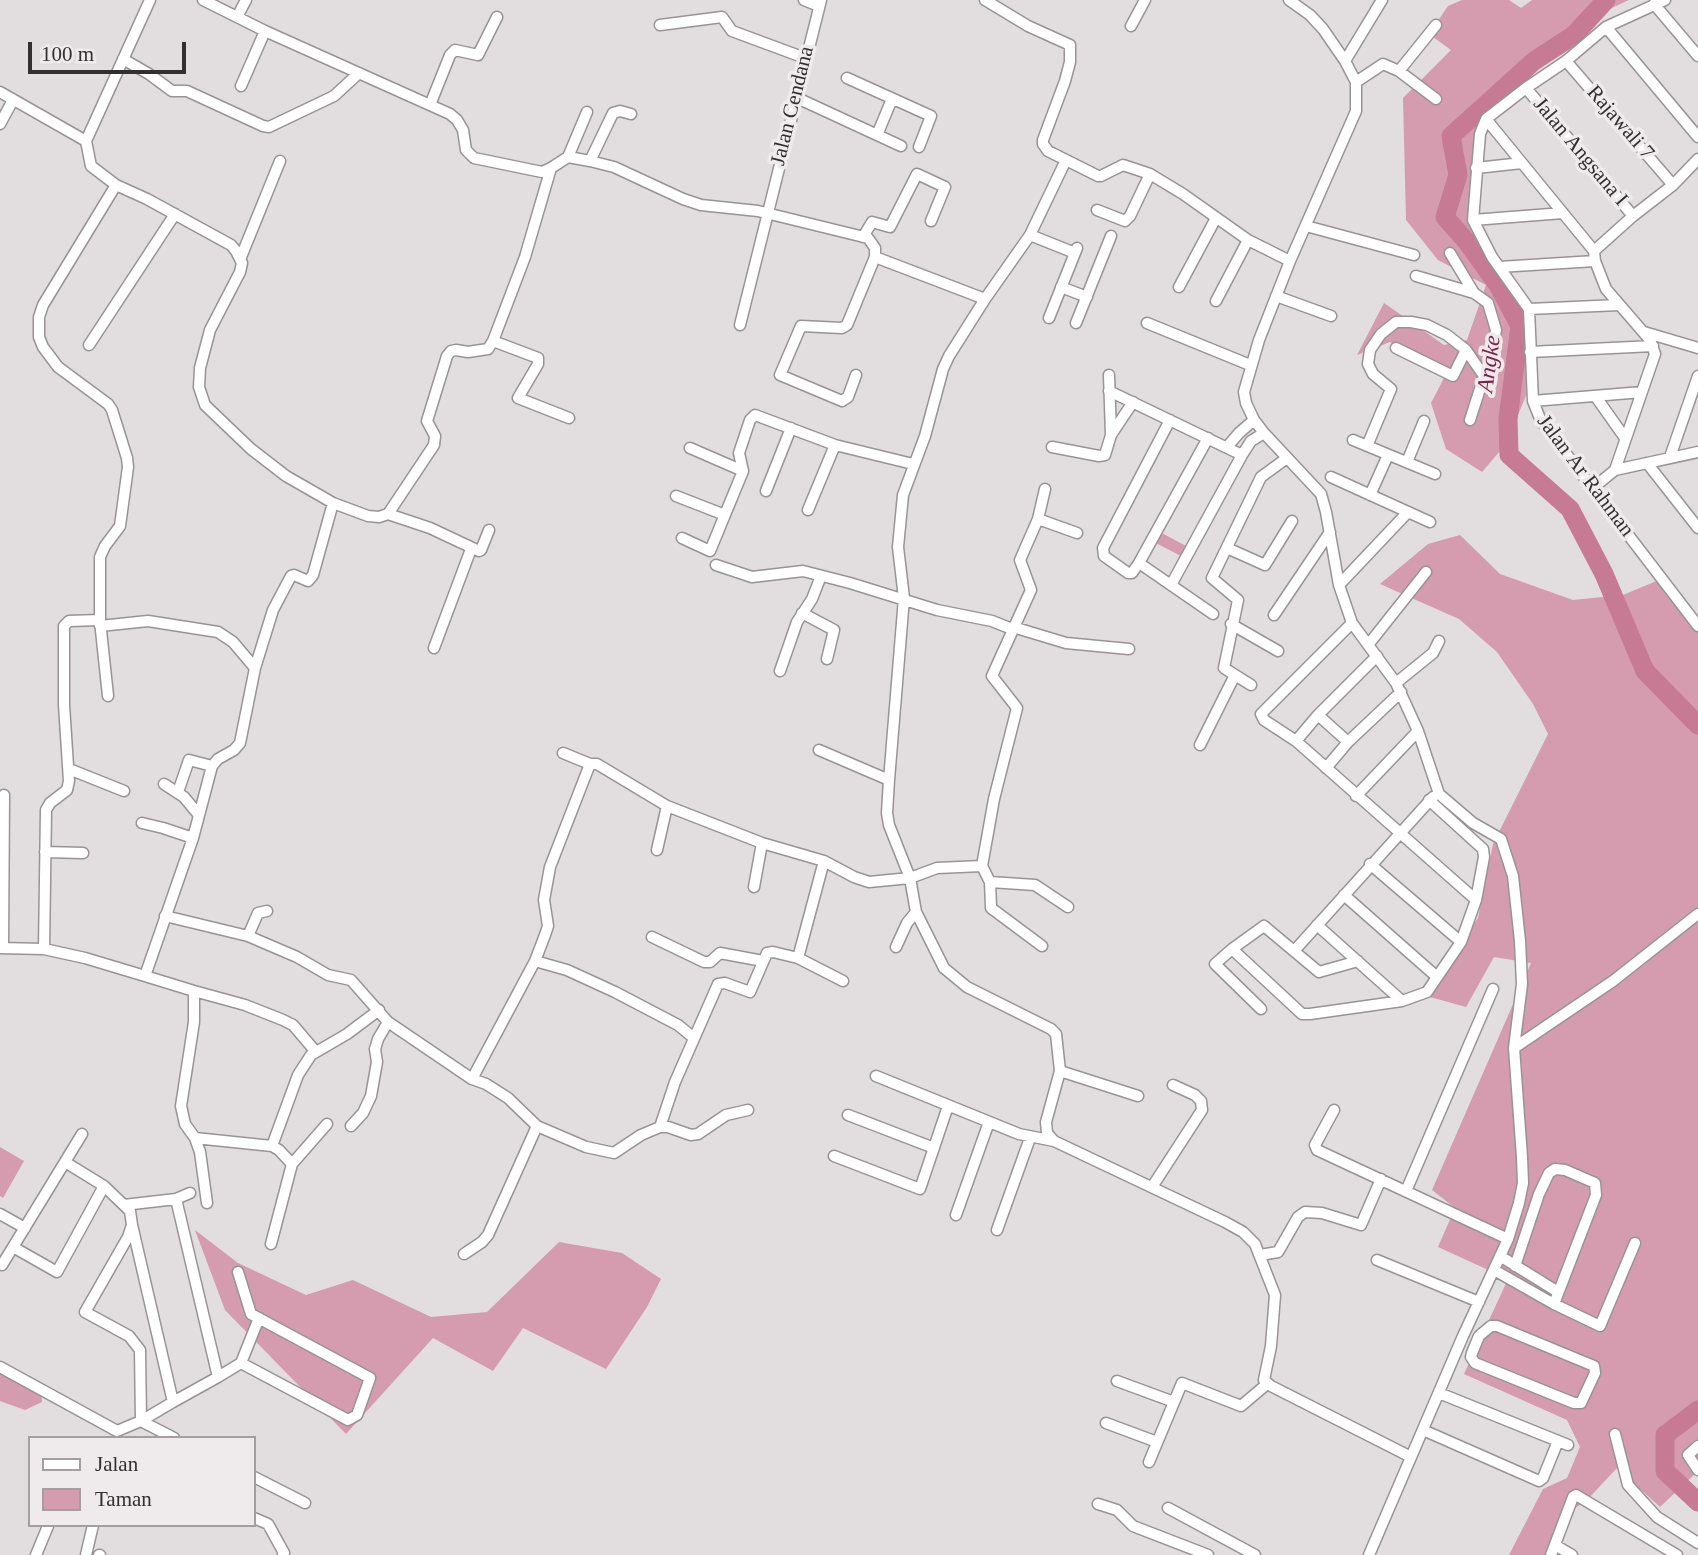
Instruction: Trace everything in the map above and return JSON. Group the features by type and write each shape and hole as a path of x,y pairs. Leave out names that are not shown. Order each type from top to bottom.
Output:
{"street":[{"path":"150,0 86,141 91,166 116,185 231,245 241,257"},
{"path":"203,0 265,31 450,114 457,120 463,131 466,150 474,158 542,172 568,157 587,112"},
{"path":"237,17 246,0"},
{"path":"804,0 820,3"},
{"path":"985,0 1028,26 1070,46 1070,62 1065,81 1043,140 1048,151 1098,176 1123,165 1150,174 1175,188 1248,240 1290,261"},
{"path":"1131,26 1145,0"},
{"path":"1289,0 1324,29 1345,61 1356,82 1356,111 1276,296 1250,365 1244,392 1254,420 1321,494 1339,585 1352,623 1398,687 1418,731 1439,793 1473,823 1501,839 1513,876 1522,984 1514,1048 1523,1183 1508,1239 1369,1555"},
{"path":"1345,61 1382,0"},
{"path":"1619,305 1529,309 1484,244 1474,220 1480,134 1486,119 1566,61 1606,27 1665,0"},
{"name":"Jalan Cendana","path":"740,325 820,3"},
{"path":"1654,4 1698,56"},
{"path":"660,25 722,17 732,31 805,58"},
{"path":"430,105 450,55 455,50 478,55 497,18"},
{"path":"1399,71 1436,25"},
{"path":"1606,27 1698,138"},
{"path":"241,86 265,31"},
{"path":"123,59 172,92 192,93 270,127 334,96 359,73"},
{"name":"Rajawali 7","path":"1566,61 1673,185"},
{"path":"1356,82 1383,64 1399,71 1436,99"},
{"path":"847,78 931,116 919,147"},
{"name":"Jalan Angsana I","path":"1526,88 1633,216"},
{"path":"0,92 86,141"},
{"path":"795,97 901,146"},
{"path":"877,135 892,99"},
{"path":"0,124 13,100"},
{"path":"590,160 612,113 620,111 631,114"},
{"path":"1486,119 1595,256 1606,289 1653,346 1655,354 1615,470"},
{"path":"568,157 590,160 622,170 701,205 767,213 871,240 875,257 847,325 842,328 801,326 780,375 842,401 848,397 856,375"},
{"path":"1499,267 1595,256 1633,216 1673,185 1698,159"},
{"path":"1054,1141 1047,1133 1046,1122 1060,1071 1056,1034 967,987 950,975 938,960 916,912 910,878 888,825 887,813 904,598 898,547 903,495 925,436 943,369 985,299 1030,235 1066,160"},
{"path":"281,161 241,257 240,272 210,330 200,368 199,387 205,405 251,449 286,476 333,503 368,516 379,517 387,514 435,442 435,436 427,421 447,356 456,350 473,352 488,349 493,341 525,257 551,168"},
{"path":"1476,168 1522,163"},
{"path":"863,237 872,222 890,227 917,174 945,187 931,221"},
{"path":"1097,210 1125,221 1150,174"},
{"path":"108,696 100,623 100,557 120,526 127,458 108,404 58,367 43,348 39,337 39,317 43,305 116,185"},
{"path":"1474,220 1563,213"},
{"path":"89,345 175,214"},
{"path":"1180,287 1216,218"},
{"path":"1306,226 1413,255"},
{"path":"1030,235 1076,250 1049,318"},
{"path":"1076,323 1111,236"},
{"path":"1216,301 1248,240"},
{"path":"1450,253 1474,293"},
{"path":"875,257 985,299"},
{"path":"1416,276 1474,293 1488,303 1496,330 1493,348 1470,420"},
{"path":"1061,287 1087,298"},
{"path":"1276,296 1331,316"},
{"name":"Jalan Ar Rahman","path":"1529,309 1533,401 1536,413 1698,626"},
{"path":"1367,446 1391,389 1373,374 1368,364 1370,350 1381,334 1396,322 1411,321 1427,325 1447,335 1466,350 1484,376"},
{"path":"1147,323 1250,365"},
{"path":"1644,332 1698,348"},
{"path":"493,341 538,358 538,364 518,398 569,418"},
{"path":"1530,352 1653,346"},
{"path":"1396,348 1453,376 1466,350"},
{"path":"1052,447 1102,456 1108,452 1111,435 1109,375"},
{"path":"1670,456 1698,376"},
{"path":"1109,391 1242,455"},
{"path":"1533,401 1642,392"},
{"path":"1596,397 1625,438"},
{"path":"1111,435 1133,402"},
{"path":"682,538 710,551 743,471 739,453 752,416 760,415 835,445 913,464"},
{"path":"1170,420 1102,552 1128,573 1132,573 1139,563 1208,438"},
{"path":"1227,447 1254,420"},
{"path":"1407,462 1424,421"},
{"path":"766,491 791,428"},
{"path":"1171,585 1242,455 1251,441 1264,433"},
{"path":"1353,440 1435,474"},
{"path":"808,510 835,445"},
{"path":"690,448 743,471"},
{"path":"1593,488 1615,470 1698,452"},
{"path":"1370,495 1388,455"},
{"path":"1251,685 1224,668 1237,598 1212,578 1261,477 1287,458"},
{"path":"1647,463 1698,528"},
{"path":"1331,477 1430,523"},
{"path":"1042,946 991,908 990,882 982,866 994,799 1017,711 1016,705 992,676 1031,590 1020,560 1038,519 1045,489"},
{"path":"676,496 725,514"},
{"path":"145,976 193,838 212,766 218,759 234,751 240,743 255,668 273,610 291,576 308,581 313,575 333,503"},
{"path":"1339,585 1408,512"},
{"path":"387,514 450,537 471,550 481,551 489,530"},
{"path":"1038,519 1077,533"},
{"path":"1227,548 1265,565 1292,522"},
{"path":"1274,615 1329,532"},
{"path":"434,648 471,550"},
{"path":"1139,563 1213,614"},
{"path":"716,565 752,577 794,570 1066,643 1129,649"},
{"path":"1367,645 1426,572"},
{"path":"780,671 802,613 815,593 821,576"},
{"path":"802,613 834,630 827,659"},
{"path":"44,949 46,810 50,803 67,790 69,769 64,705 64,626 69,621 148,621 218,632 233,642 255,668"},
{"path":"1352,623 1261,714 1264,720 1296,741 1476,900"},
{"path":"1231,624 1278,652"},
{"path":"1326,768 1398,687 1433,653 1439,641"},
{"path":"1296,741 1377,656"},
{"path":"1200,745 1235,675"},
{"path":"1318,715 1348,742"},
{"path":"1356,796 1418,731"},
{"path":"819,750 889,780"},
{"path":"563,753 590,764 597,764 667,806 762,843 824,861 869,882 910,878 937,868 982,866"},
{"path":"178,792 189,760 212,766"},
{"path":"472,1079 535,961 547,930 544,900 550,867 590,764"},
{"path":"69,769 124,791"},
{"path":"164,784 178,792 198,814"},
{"path":"1294,951 1398,833 1439,793"},
{"path":"4,795 1,948 44,949 245,1005 292,1025 316,1052"},
{"path":"1232,949 1302,1014 1402,1002 1427,992 1461,942 1476,900 1484,857 1483,849 1429,800"},
{"path":"657,850 667,806"},
{"path":"142,823 193,838"},
{"path":"754,887 762,843"},
{"path":"45,852 83,853"},
{"path":"798,958 824,861"},
{"path":"1370,864 1461,942"},
{"path":"990,882 1035,885 1068,907"},
{"path":"1344,895 1437,977"},
{"path":"248,936 258,913 267,911"},
{"path":"895,947 916,912"},
{"path":"1514,1048 1613,981 1698,914"},
{"path":"165,916 248,936 297,957 328,975 351,980 388,1022 472,1079 486,1084 508,1098 537,1126 586,1147 614,1153 641,1135 660,1127 691,1135 726,1115 748,1110"},
{"path":"1317,925 1402,1002"},
{"path":"1261,1009 1215,964 1264,926 1319,972 1358,961"},
{"path":"652,937 704,962 709,962 720,953 763,961"},
{"path":"660,1127 675,1082 718,985 725,983 750,992 763,961 770,952 798,958 843,981"},
{"path":"535,961 568,970 615,992 678,1025 694,1038"},
{"path":"1406,1191 1493,989"},
{"path":"194,991 194,1021 181,1106 185,1124 195,1138 200,1152 207,1203"},
{"path":"272,1146 298,1075 311,1055 347,1034 379,1010"},
{"path":"351,1126 363,1113 371,1096 377,1062 375,1049 388,1022"},
{"path":"1060,1071 1138,1096"},
{"path":"876,1076 1030,1138 1054,1141 1243,1232 1255,1244 1275,1294 1271,1346 1264,1380 1267,1384 1411,1457"},
{"path":"1152,1187 1202,1110 1201,1101 1173,1085"},
{"path":"834,1156 920,1189 948,1106"},
{"path":"1334,1110 1315,1148 1508,1239"},
{"path":"848,1115 934,1148"},
{"path":"956,1215 989,1122"},
{"path":"271,1244 292,1164 327,1124"},
{"path":"464,1254 488,1235 537,1126"},
{"path":"0,1264 2,1265 82,1134"},
{"path":"195,1138 272,1146 292,1164"},
{"path":"996,1230 1030,1138"},
{"path":"65,1162 104,1186 130,1210 173,1402"},
{"path":"1515,1266 1549,1172 1565,1170 1590,1179 1596,1186 1596,1195 1554,1304"},
{"path":"1260,1255 1279,1252 1298,1217 1305,1212 1322,1213 1362,1225 1381,1179"},
{"path":"13,1247 57,1272 104,1186"},
{"path":"124,1205 176,1199 191,1194"},
{"path":"176,1199 218,1377"},
{"path":"0,1213 25,1228"},
{"path":"132,1225 128,1237 85,1312 129,1336 140,1350 141,1421"},
{"path":"1494,1270 1597,1326 1602,1325 1634,1243"},
{"path":"1500,1256 1558,1293"},
{"path":"1377,1260 1479,1302"},
{"path":"238,1272 251,1314 370,1378 357,1415 348,1420 241,1363"},
{"path":"0,1367 117,1434 241,1363 260,1318"},
{"path":"1491,1326 1497,1326 1594,1366 1595,1373 1583,1400 1581,1403 1574,1403 1475,1363 1471,1357 1479,1336 1491,1326"},
{"path":"1116,1381 1174,1402"},
{"path":"1149,1462 1182,1383 1241,1406 1267,1384"},
{"path":"1423,1430 1539,1480 1543,1478 1563,1443 1439,1394"},
{"path":"141,1421 170,1436"},
{"path":"1107,1423 1157,1442"},
{"path":"1615,1434 1628,1485 1657,1517 1698,1544"},
{"path":"1698,1446 1688,1455 1698,1470"},
{"path":"256,1478 305,1503"},
{"path":"1572,1555 1553,1550 1573,1497 1578,1495 1677,1555"},
{"path":"1098,1504 1118,1510 1133,1526 1208,1555"},
{"path":"1168,1508 1255,1555"},
{"path":"256,1519 268,1524 286,1554"},
{"path":"36,1555 48,1527"},
{"path":"86,1555 93,1527"}],"green space":[{"path":"1462,0 1509,0 1521,8 1532,0 1629,0 1605,11 1487,100 1480,132 1472,213 1490,249 1516,283 1527,320 1530,386 1506,444 1482,472 1446,449 1431,403 1445,376 1390,342 1357,355 1384,303 1444,345 1467,340 1486,285 1438,260 1406,220 1403,98 1451,50 1429,34 1448,6"},
{"path":"1158,531 1186,546 1181,556 1152,541"},
{"path":"1460,535 1500,574 1573,600 1623,595 1666,577 1698,618 1698,1471 1660,1507 1617,1468 1586,1501 1565,1514 1546,1555 1509,1555 1543,1489 1567,1478 1580,1447 1567,1420 1464,1374 1508,1279 1438,1247 1455,1208 1432,1190 1531,963 1494,957 1466,1007 1423,995 1478,918 1493,844 1548,734 1533,704 1497,652 1459,619 1380,584 1428,544"},
{"path":"0,1147 24,1161 3,1198 0,1196"},
{"path":"195,1230 238,1263 306,1295 353,1280 431,1317 487,1312 559,1242 622,1253 661,1279 647,1307 606,1369 523,1328 493,1371 433,1338 346,1434 225,1310"},
{"path":"0,1364 40,1382 42,1402 25,1410 0,1401"}],"waterway":[{"name":"Angke","path":"1606,0 1574,35 1534,61 1451,136 1458,175 1445,217 1498,285 1520,326 1508,419 1509,455 1570,509 1604,574 1645,671 1698,725"},
{"name":"Angke","path":"1698,1410 1665,1435 1665,1471 1698,1502"}]}
